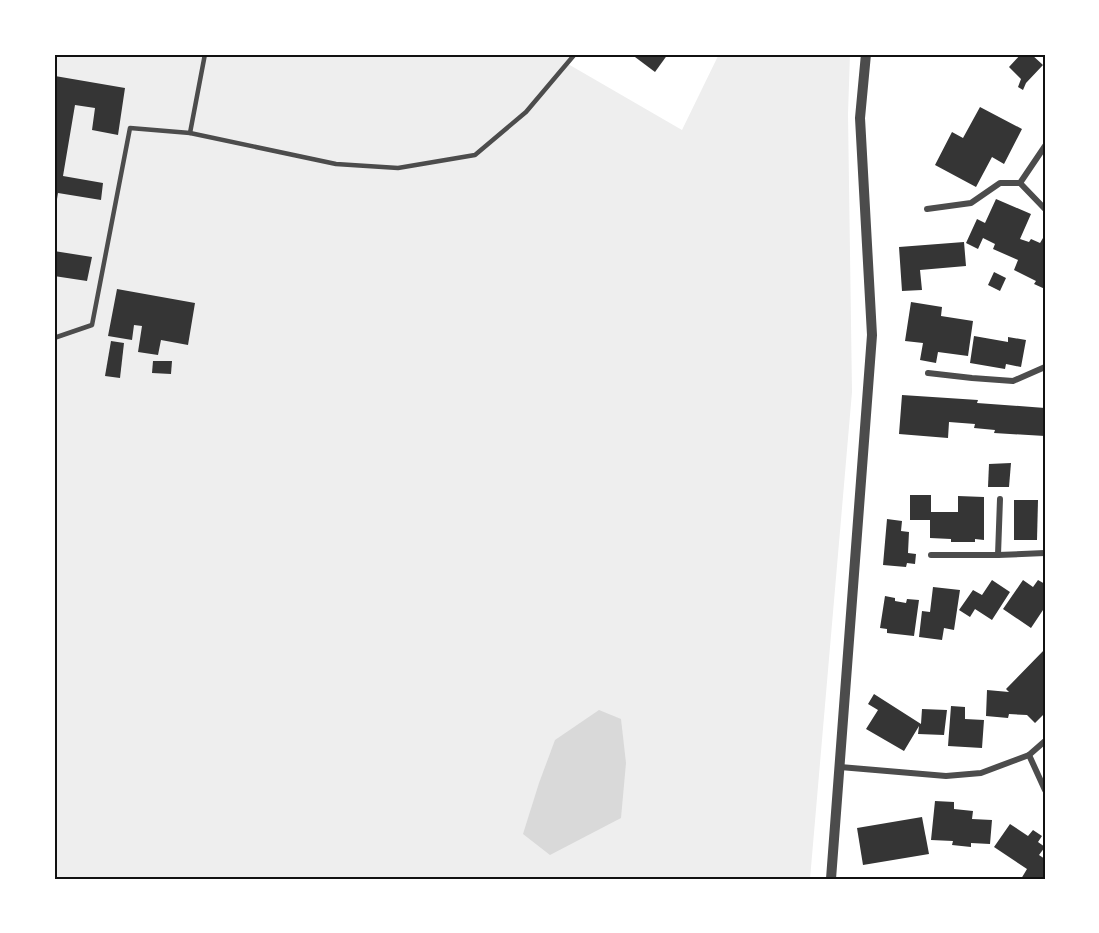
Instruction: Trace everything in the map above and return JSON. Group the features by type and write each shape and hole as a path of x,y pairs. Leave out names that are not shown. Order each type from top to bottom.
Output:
{"street":[{"path":"831,879 872,335 860,118 867,55"},
{"path":"1020,183 1045,146"},
{"path":"927,209 971,203 1000,183 1020,183 1045,209"},
{"path":"928,373 1014,381 1045,367"},
{"path":"998,555 1000,499"},
{"path":"931,555 1045,553"},
{"path":"840,767 946,776 981,773 1029,755 1045,741"},
{"path":"1029,755 1045,790"}],"lane":[{"path":"190,133 206,54"},
{"path":"54,338 92,325 130,128 190,133 336,164 398,168 475,154 526,112 575,54"}],"shaded area":[{"path":"54,54 575,54 568,64 682,130 719,54 850,54 848,114 852,392 810,879 54,879"},
{"path":"599,710 621,719 626,763 621,818 550,855 523,834 539,783 555,740"}],"building":[{"path":"631,54 668,54 655,72"},
{"path":"1021,54 1031,54 1043,65 1026,83 1023,90 1018,87 1021,79 1009,67"},
{"path":"55,76 125,88 118,135 92,130 95,108 75,105 63,176 103,183 101,200 58,193 54,211 54,84"},
{"path":"980,107 1022,129 1004,164 992,157 976,187 935,165 952,132 963,138"},
{"path":"996,199 1031,214 1020,239 1029,242 1031,239 1040,243 1043,238 1045,239 1045,289 1034,284 1036,281 1014,270 1018,260 993,249 995,244 983,238 978,249 966,243 977,219 985,223"},
{"path":"964,242 966,266 920,270 922,290 902,291 899,247"},
{"path":"54,251 92,257 87,281 54,276"},
{"path":"994,272 1006,278 1000,291 988,285"},
{"path":"117,289 195,303 188,345 161,340 158,355 138,352 142,326 134,325 132,340 108,336"},
{"path":"911,302 942,307 941,316 973,321 968,356 938,352 936,363 920,360 923,343 905,341"},
{"path":"974,336 1008,342 1008,337 1026,340 1021,367 1006,364 1005,369 970,363"},
{"path":"111,341 124,343 120,378 105,376"},
{"path":"153,361 172,361 171,374 152,373"},
{"path":"902,395 978,400 977,403 1045,408 1045,436 994,433 995,430 974,428 975,424 949,422 948,438 899,434"},
{"path":"1011,463 1009,487 988,487 989,464"},
{"path":"910,495 931,495 931,512 958,512 958,496 984,497 984,540 951,542 951,539 930,538 930,520 910,520"},
{"path":"1014,500 1038,500 1037,540 1014,540"},
{"path":"887,519 902,521 901,531 909,532 908,553 916,554 915,564 907,563 906,567 883,565"},
{"path":"992,580 1010,592 992,620 975,609 970,617 959,610 973,590 982,595"},
{"path":"1023,580 1033,587 1038,580 1045,584 1045,607 1031,628 1003,609"},
{"path":"933,587 960,590 954,630 944,628 942,640 919,637 922,611 930,612"},
{"path":"885,596 906,603 907,599 919,600 914,636 887,633 887,629 880,628"},
{"path":"1045,649 1045,713 1035,723 1027,715 1009,714 1008,718 986,716 987,690 1009,692 1006,689"},
{"path":"874,694 921,724 922,709 947,710 944,735 918,734 919,726 904,751 866,729 878,710 868,704"},
{"path":"951,706 965,707 965,719 984,720 982,748 948,746"},
{"path":"935,801 954,802 954,809 973,811 972,819 992,820 990,844 971,843 971,847 952,845 953,841 931,840"},
{"path":"922,817 929,854 863,865 857,828"},
{"path":"1010,824 1028,836 1033,830 1042,836 1038,842 1045,847 1039,855 1045,859 1045,879 1021,879 1027,869 994,847"}]}
